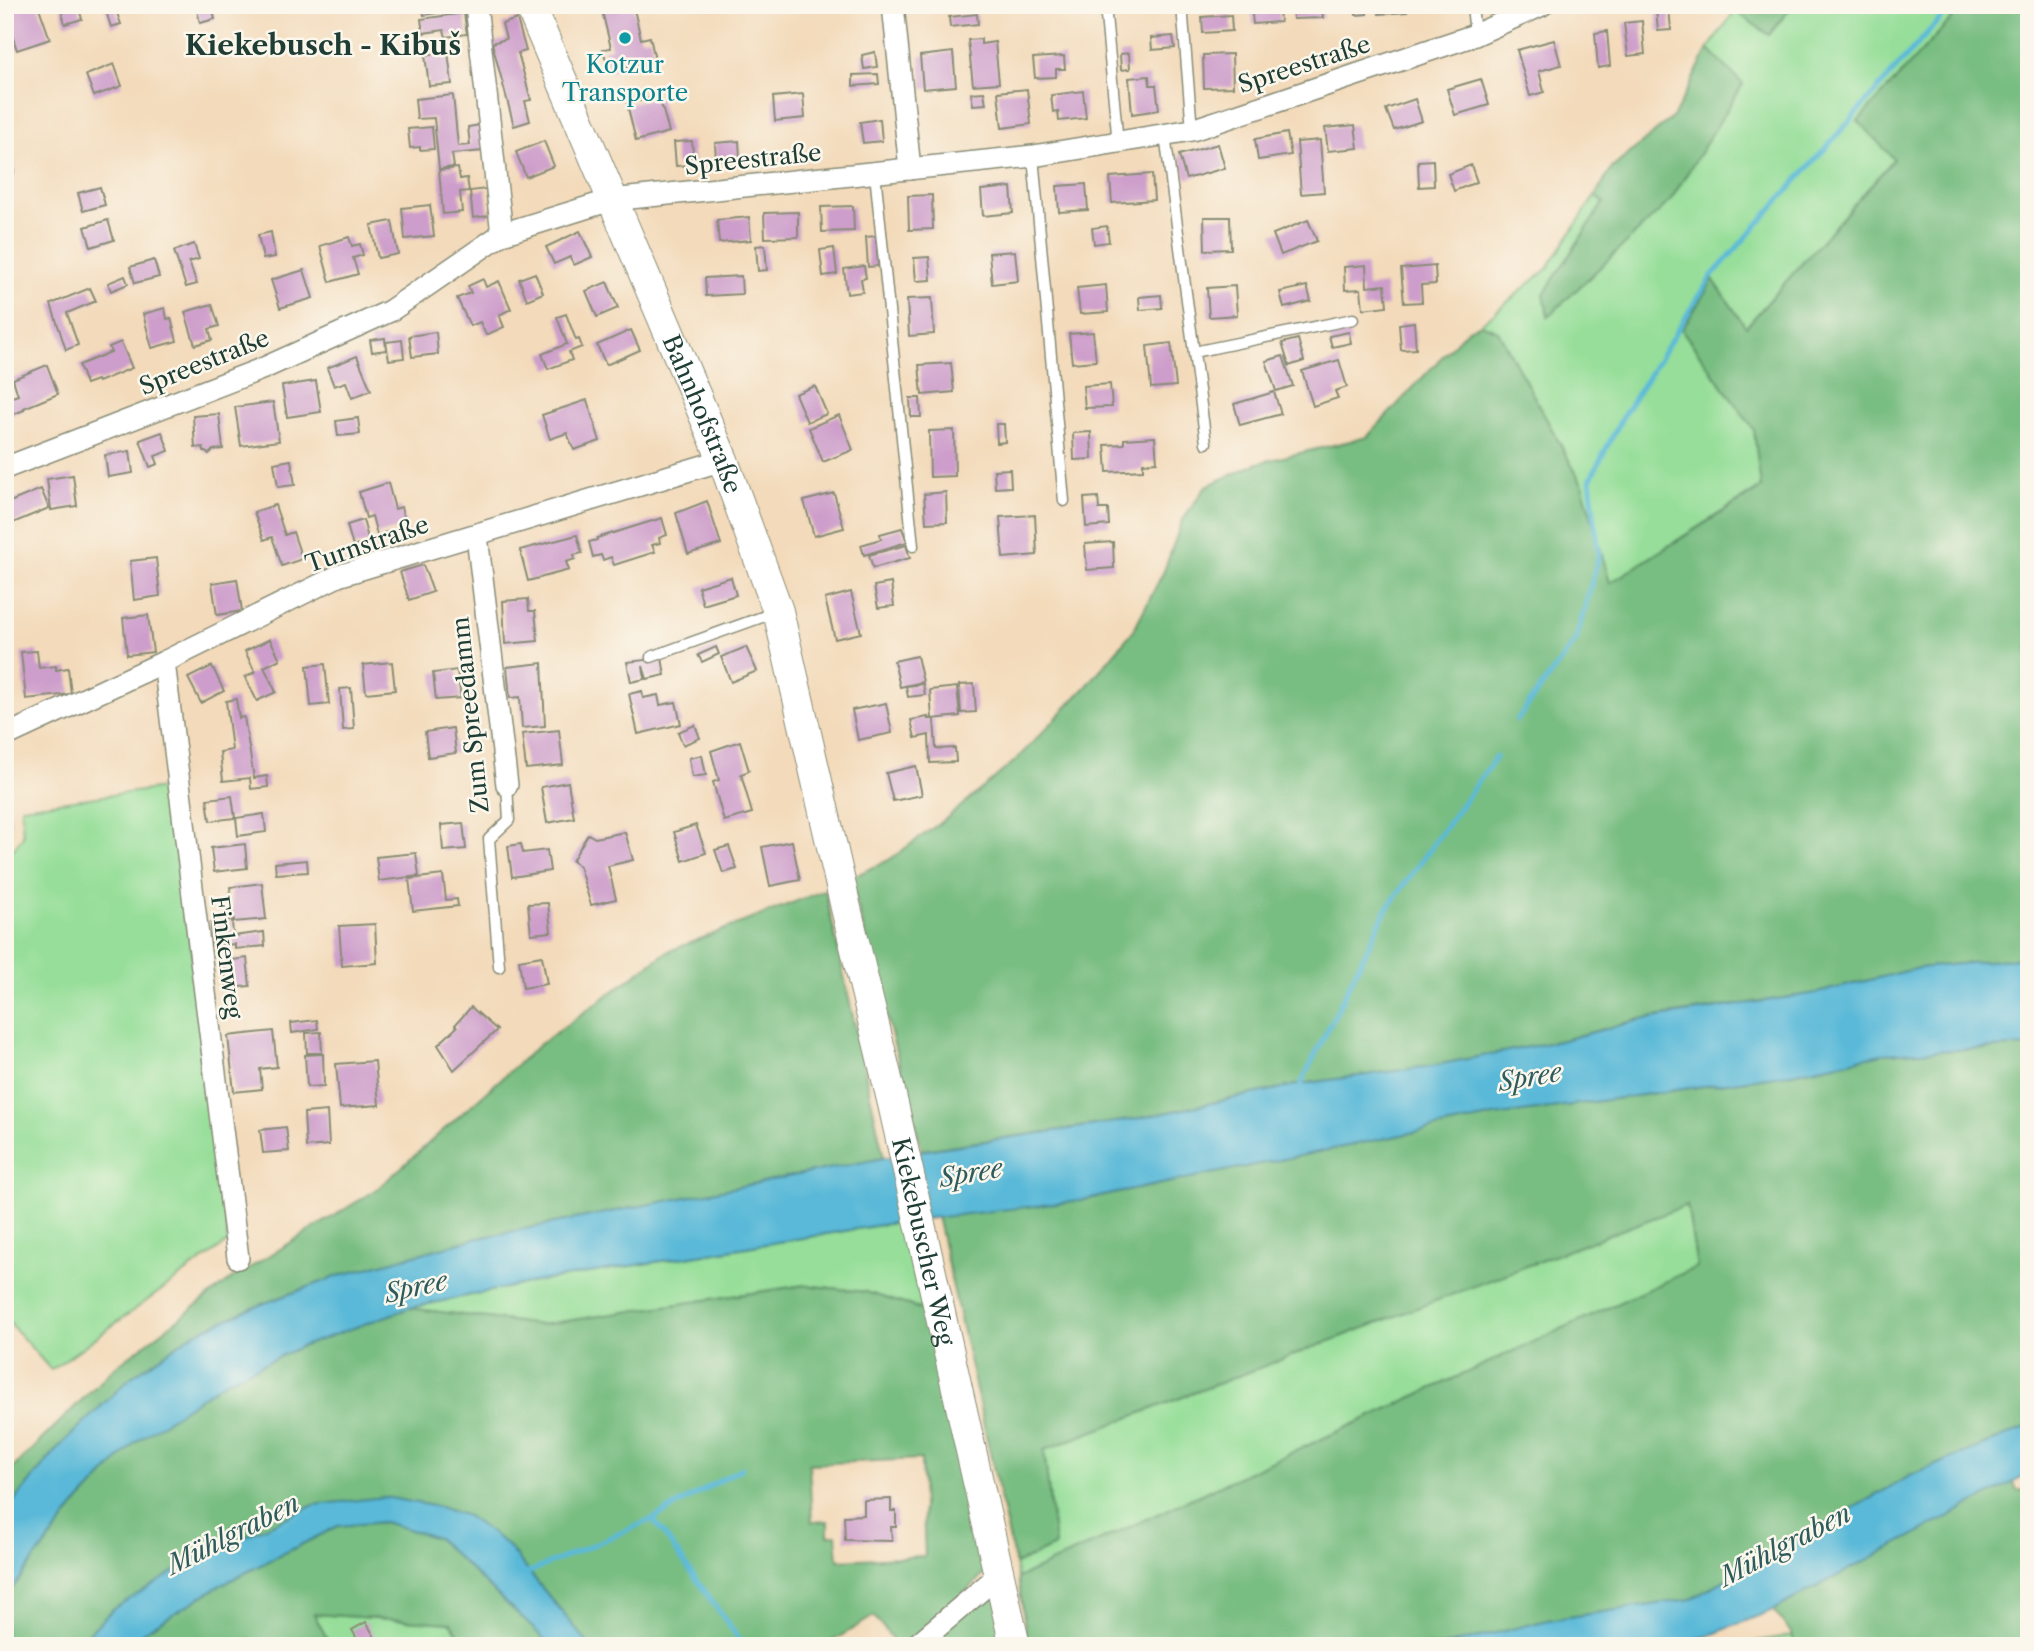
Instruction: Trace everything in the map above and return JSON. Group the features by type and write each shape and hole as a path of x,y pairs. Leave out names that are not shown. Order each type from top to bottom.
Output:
{"main road":[{"name":"Bahnhofstraße","path":"530,5 723,460 778,611 830,837"},
{"name":"Kiekebuscher Weg","path":"830,837 1015,1646"}],"street":[{"path":"476,5 502,234"},
{"path":"893,5 910,169"},
{"name":"Spreestraße","path":"5,468 264,368 390,311 502,234 611,200 1033,156 1192,130 1475,35 1542,5"},
{"name":"Turnstraße","path":"5,736 164,662 338,576 723,460"},
{"name":"Zum Spreedamm","path":"477,536 508,785"},
{"name":"Finkenweg","path":"164,662 238,1258"},
{"path":"915,1646 999,1575"}],"lane":[{"path":"1105,5 1118,144"},
{"path":"1182,5 1192,130"},
{"path":"1472,5 1475,35"},
{"path":"1165,135 1206,443"},
{"path":"1033,156 1064,501"},
{"path":"875,173 913,546"},
{"path":"1194,352 1353,319"},
{"path":"651,657 778,611"},
{"name":"Zum Spreedamm","path":"499,967 489,839 509,820 508,785"}],"green space":[{"path":"1739,5 1793,5 1769,35 1735,11"},
{"path":"1793,5 1957,5 1956,15 1858,121 1895,158 1745,328 1682,330 1754,430 1761,487 1610,583 1582,484 1498,331 1481,324 1547,269 1595,196 1604,202 1544,294 1743,85 1708,49 1735,11 1769,35"},
{"path":"1957,5 2029,5 2029,957 1919,968 1817,993 1640,1019 1559,1041 1431,1066 1301,1084 1135,1119 922,1150 850,878 889,860 948,817 1015,761 1086,687 1133,631 1164,571 1182,521 1206,486 1258,463 1367,437 1468,329 1481,324 1498,331 1582,484 1610,583 1761,488 1754,430 1682,330 1713,279 1746,327 1894,159 1858,121 1955,15"},
{"path":"1708,49 1743,84 1670,201 1548,317 1544,294 1604,202 1595,196 1611,169 1674,116"},
{"path":"171,787 228,1242 51,1370 5,1318 5,860 23,836 21,807"},
{"path":"825,890 884,1158 474,1239 338,1276 252,1308 193,1334 130,1378 58,1448 5,1512 5,1476 115,1367 233,1278 376,1190 539,1045 667,952"},
{"path":"2029,1046 2029,1426 1912,1475 1691,1599 1549,1620 1443,1646 1028,1646 1018,1578 1697,1267 1687,1205 1044,1450 1055,1546 1015,1564 937,1216 1078,1201 1494,1116 1782,1075 1882,1054"},
{"path":"1687,1204 1697,1267 1018,1578 1015,1564 1055,1546 1044,1450"},
{"path":"899,1222 924,1310 866,1292 805,1285 540,1325 409,1308 534,1282"},
{"path":"805,1285 866,1292 924,1310 989,1570 907,1646 898,1646 874,1616 824,1646 590,1646 505,1543 467,1516 439,1507 384,1497 113,1609 76,1646 5,1646 5,1598 75,1506 134,1443 224,1382 300,1347 409,1308 540,1325","holes":["921,1459 925,1556 838,1560 836,1535 828,1535 828,1521 812,1522 809,1464"]},
{"path":"2013,1481 2017,1491 2029,1489 2029,1646 1793,1646 1793,1635 1773,1610"},
{"path":"384,1522 437,1538 552,1646 467,1646 451,1623 314,1614 331,1646 267,1646 253,1640 180,1646 131,1646 143,1632 221,1585 338,1526"},
{"path":"994,1587 1009,1646 939,1646 936,1635"},
{"path":"313,1614 451,1623 467,1646 331,1646"},
{"path":"1793,1635 1793,1646 1729,1646"}],"water":[{"name":"Spree","path":"2029,957 2029,1046 1882,1054 1782,1075 1494,1116 1078,1201 899,1222 534,1282 409,1308 300,1347 224,1382 134,1443 75,1506 5,1598 5,1512 58,1448 130,1378 193,1334 252,1308 338,1276 474,1239 919,1151 1136,1119 1301,1084 1431,1066 1559,1041 1640,1020 1817,993 1919,968"},
{"path":"2029,1426 2029,1474 1773,1610 1708,1636 1657,1646 1444,1646 1548,1620 1691,1599 1912,1475"},
{"path":"384,1497 439,1507 467,1516 505,1543 590,1646 552,1646 437,1538 384,1522 338,1526 221,1585 143,1632 131,1646 76,1646 113,1609 199,1557 314,1505"}],"building":[{"path":"29,5 38,5 50,39 17,50 5,14"},
{"path":"60,5 78,5 82,19 65,24"},
{"path":"104,5 114,5 121,24 111,27"},
{"path":"422,5 449,5 449,11 424,15"},
{"name":"Kotzur Transporte","path":"633,5 641,39 650,37 655,60 609,71 603,49 611,48 602,11"},
{"path":"1251,5 1279,5 1280,22 1253,24"},
{"path":"1292,5 1322,5 1323,18 1293,19"},
{"path":"1355,5 1367,5 1367,14 1356,15"},
{"path":"1378,5 1406,5 1407,12 1379,14"},
{"path":"212,6 215,19 200,23 197,10"},
{"path":"1669,8 1671,30 1658,31 1656,9"},
{"path":"464,13 467,34 446,37 444,30 423,33 421,19"},
{"path":"977,14 978,24 950,27 949,17"},
{"path":"1231,15 1232,31 1203,33 1202,17"},
{"path":"517,19 526,51 518,53 531,100 525,101 530,121 514,126 492,43 506,39 502,24"},
{"path":"1642,21 1645,54 1628,56 1624,23"},
{"path":"1607,31 1610,66 1598,68 1595,33"},
{"path":"1173,36 1175,48 1152,50 1151,38"},
{"path":"981,39 981,44 995,42 999,83 973,85 968,40"},
{"path":"1554,40 1561,65 1539,71 1544,92 1530,96 1517,50"},
{"path":"448,52 452,84 429,86 425,55"},
{"path":"875,52 877,67 864,69 862,55"},
{"path":"953,52 956,86 923,89 920,56"},
{"path":"1129,53 1130,69 1121,70 1120,54"},
{"path":"1232,54 1233,87 1204,88 1203,55"},
{"path":"1064,56 1065,69 1056,69 1056,77 1035,78 1033,58"},
{"path":"114,64 122,86 94,96 86,75"},
{"path":"878,74 879,84 853,86 853,75"},
{"path":"1149,76 1150,85 1156,85 1159,110 1132,114 1129,78"},
{"path":"1481,79 1489,105 1455,115 1447,89"},
{"path":"1027,89 1031,124 1002,128 998,92"},
{"path":"1083,91 1086,118 1059,121 1058,111 1053,112 1051,95"},
{"path":"984,92 986,104 973,105 971,93"},
{"path":"803,94 805,118 775,121 773,97"},
{"path":"453,95 458,146 470,145 468,127 480,125 483,151 452,154 454,167 439,169 434,118 417,119 415,99"},
{"path":"659,96 669,132 636,141 627,104"},
{"path":"1415,99 1422,121 1394,130 1386,109"},
{"path":"880,119 882,141 863,143 860,122"},
{"path":"1355,125 1358,148 1328,151 1325,128"},
{"path":"432,127 434,149 410,148 408,129"},
{"path":"1287,133 1291,155 1258,160 1255,139"},
{"path":"1320,140 1324,192 1301,194 1297,142"},
{"path":"544,141 554,166 526,177 516,152"},
{"path":"692,141 694,165 676,166 674,142"},
{"path":"739,141 740,158 716,160 715,143"},
{"path":"1218,144 1225,168 1186,179 1179,155"},
{"path":"1433,160 1434,186 1419,187 1418,161"},
{"path":"13,163 14,173 5,174 5,164"},
{"path":"1471,165 1477,182 1454,191 1448,174"},
{"path":"458,168 460,179 467,178 469,191 460,192 462,212 443,214 439,170"},
{"path":"1152,174 1154,200 1112,203 1110,177"},
{"path":"1086,184 1088,210 1059,212 1057,186"},
{"path":"100,187 105,205 83,211 78,193"},
{"path":"1011,187 1013,213 983,216 981,190"},
{"path":"486,189 489,216 473,218 470,191"},
{"path":"932,195 933,229 909,230 908,196"},
{"path":"430,205 434,236 405,239 402,208"},
{"path":"853,206 854,231 822,232 821,207"},
{"path":"798,212 798,237 765,238 764,213"},
{"path":"749,217 751,240 719,243 717,220"},
{"path":"1204,217 1230,217 1231,249 1205,250"},
{"path":"108,220 114,240 91,247 85,227"},
{"path":"1308,220 1317,241 1281,255 1273,234"},
{"path":"392,221 398,254 378,258 371,225"},
{"path":"1107,226 1109,242 1094,244 1092,228"},
{"path":"580,231 592,257 574,265 570,257 554,264 546,247"},
{"path":"271,232 275,257 263,259 258,235"},
{"path":"876,236 878,266 868,267 866,237"},
{"path":"349,237 352,246 360,244 363,255 353,258 358,274 330,282 320,246"},
{"path":"194,244 199,259 189,262 197,284 186,287 174,251"},
{"path":"765,245 767,270 758,271 756,246"},
{"path":"834,248 837,274 823,276 820,250"},
{"path":"1015,251 1018,281 992,284 989,253"},
{"path":"929,257 931,280 916,281 914,258"},
{"path":"154,260 159,277 135,283 130,267"},
{"path":"1366,265 1367,287 1385,285 1387,306 1363,309 1361,289 1345,290 1344,267"},
{"path":"864,266 866,278 861,279 863,292 847,294 844,269"},
{"path":"1435,266 1436,284 1421,285 1422,302 1404,303 1401,269"},
{"path":"304,270 313,298 280,308 271,280"},
{"path":"535,273 543,293 527,300 519,279"},
{"path":"125,276 128,284 111,291 108,283"},
{"path":"741,276 742,294 706,296 705,278"},
{"path":"483,279 486,287 499,281 511,309 499,315 504,327 486,335 480,322 470,326 457,298 471,293 468,286"},
{"path":"607,282 618,308 597,317 586,291"},
{"path":"1106,285 1108,312 1080,314 1077,288"},
{"path":"1235,286 1237,315 1209,317 1207,288"},
{"path":"1307,286 1311,301 1284,308 1280,292"},
{"path":"90,288 96,301 67,313 78,345 66,350 51,304"},
{"path":"1161,295 1162,308 1140,310 1139,297"},
{"path":"932,298 934,334 909,336 907,299"},
{"path":"212,304 219,326 209,329 212,340 195,345 185,312"},
{"path":"165,308 167,319 171,318 177,341 152,348 143,314"},
{"path":"566,314 576,340 579,339 582,347 569,352 572,360 548,369 542,354 567,344 557,317"},
{"path":"1414,322 1416,349 1401,350 1399,324"},
{"path":"631,330 640,350 606,365 597,345"},
{"path":"436,332 438,354 412,357 409,336"},
{"path":"1093,332 1096,361 1072,363 1069,334"},
{"path":"1349,332 1351,343 1332,347 1329,336"},
{"path":"385,338 386,350 372,352 370,340"},
{"path":"1298,339 1304,361 1289,366 1282,343"},
{"path":"402,340 404,358 389,360 386,342"},
{"path":"121,342 132,368 86,384 79,365 111,352 109,347"},
{"path":"1171,343 1176,386 1151,388 1147,346"},
{"path":"357,356 371,390 352,398 346,382 334,386 327,368"},
{"path":"1283,356 1293,386 1276,391 1266,361"},
{"path":"1339,360 1347,387 1335,391 1338,398 1313,406 1302,371"},
{"path":"951,363 954,392 922,395 919,365"},
{"path":"47,365 58,394 12,415 6,399 18,395 13,379"},
{"path":"316,381 321,412 287,417 282,386"},
{"path":"1110,384 1112,407 1085,408 1083,386"},
{"path":"815,386 827,414 807,422 795,394"},
{"path":"1274,392 1281,414 1240,425 1234,404"},
{"path":"910,398 920,398 921,417 911,417"},
{"path":"587,400 600,441 574,450 567,433 550,439 542,415"},
{"path":"273,402 279,441 241,446 235,407"},
{"path":"219,414 223,449 213,450 209,454 203,447 195,448 193,416"},
{"path":"839,415 853,450 823,462 809,428"},
{"path":"358,418 360,434 338,436 336,421"},
{"path":"996,424 1004,424 1005,442 997,443"},
{"path":"954,430 955,476 930,477 929,431"},
{"path":"162,432 169,451 155,456 158,464 150,467 140,440"},
{"path":"1091,432 1092,459 1074,460 1073,433"},
{"path":"1155,437 1157,462 1143,463 1143,470 1107,472 1105,445 1124,444 1124,439"},
{"path":"130,451 133,473 108,477 105,455"},
{"path":"291,460 295,485 278,487 274,463"},
{"path":"1010,469 1011,487 995,488 994,470"},
{"path":"73,475 77,506 51,510 47,479"},
{"path":"388,483 395,509 401,507 407,526 377,535 372,516 366,518 359,492"},
{"path":"41,489 49,508 8,525 5,519 5,504"},
{"path":"946,492 947,522 926,523 924,494"},
{"path":"834,493 844,528 814,536 804,501"},
{"path":"1098,497 1099,509 1108,509 1109,525 1086,527 1084,498"},
{"path":"707,501 721,544 688,554 676,513"},
{"path":"275,505 285,535 293,532 302,559 282,566 272,537 264,540 254,512"},
{"path":"1035,515 1037,555 1003,558 1000,517"},
{"path":"662,518 667,535 659,538 660,543 652,545 655,552 614,565 611,557 603,560 601,555 593,557 589,542"},
{"path":"363,520 369,542 353,547 347,525"},
{"path":"902,528 907,542 864,555 861,545 881,539 880,534"},
{"path":"577,535 582,553 574,555 575,559 566,562 569,570 528,581 520,550"},
{"path":"1113,542 1114,568 1087,570 1085,544"},
{"path":"906,545 910,558 873,568 869,555"},
{"path":"156,558 160,596 134,600 130,561"},
{"path":"423,565 433,592 409,600 400,572"},
{"path":"731,577 736,595 703,605 698,587"},
{"path":"237,579 242,611 217,615 212,583"},
{"path":"891,583 894,606 878,608 874,586"},
{"path":"851,592 861,633 835,639 825,599"},
{"path":"528,599 529,611 535,611 538,641 505,644 503,601"},
{"path":"148,615 153,652 127,655 123,618"},
{"path":"270,639 280,659 264,667 276,692 257,701 245,677 255,672 245,651"},
{"path":"716,647 719,654 702,662 698,655"},
{"path":"746,647 757,671 731,682 721,657"},
{"path":"37,651 39,668 68,668 71,694 26,699 21,652"},
{"path":"917,656 923,682 900,687 894,661"},
{"path":"662,658 665,675 647,679 643,666 645,679 631,682 627,662"},
{"path":"392,662 395,690 366,693 363,665"},
{"path":"542,663 545,726 522,728 520,697 510,698 507,667"},
{"path":"325,664 329,704 311,706 307,666"},
{"path":"212,666 224,691 201,703 188,678"},
{"path":"457,670 461,698 436,700 433,673"},
{"path":"923,684 925,695 908,697 906,686"},
{"path":"974,684 976,712 961,713 959,685"},
{"path":"957,687 960,716 932,719 930,690"},
{"path":"351,688 354,729 343,730 340,689"},
{"path":"642,691 643,698 658,695 660,705 676,702 681,724 638,734 629,694"},
{"path":"8,694 12,719 5,720 5,695"},
{"path":"236,699 239,718 244,717 254,778 267,776 268,787 251,789 250,778 223,781 220,752 232,750 226,701"},
{"path":"886,703 892,733 858,740 852,710"},
{"path":"928,717 934,719 936,749 955,748 956,762 930,763 929,735 915,738 911,720"},
{"path":"695,725 700,738 683,745 678,732"},
{"path":"453,728 456,753 428,757 425,732"},
{"path":"559,730 563,765 526,769 522,734"},
{"path":"740,741 749,771 741,774 752,813 724,821 713,782 719,780 711,751"},
{"path":"702,755 706,775 692,777 689,758"},
{"path":"916,766 922,795 893,801 886,773"},
{"path":"568,782 574,818 547,823 541,787"},
{"path":"5,795 11,824 5,825"},
{"path":"232,796 235,818 210,821 207,799"},
{"path":"264,814 266,832 238,836 236,818"},
{"path":"463,823 466,849 443,851 441,825"},
{"path":"696,825 706,853 683,861 674,832"},
{"path":"625,832 633,860 608,866 616,899 591,905 579,866 572,861 588,834 595,838"},
{"path":"792,841 800,880 770,886 762,847"},
{"path":"245,844 247,868 214,872 211,848"},
{"path":"521,844 523,853 547,850 550,871 512,877 508,846"},
{"path":"729,846 737,869 723,873 715,850"},
{"path":"416,853 419,876 379,881 376,857"},
{"path":"307,860 308,872 276,874 275,863"},
{"path":"443,875 446,900 457,899 458,906 413,911 409,879"},
{"path":"262,883 266,919 234,922 230,887"},
{"path":"548,903 551,932 531,934 528,904"},
{"path":"232,920 233,936 264,932 265,946 235,949 235,944 212,946 211,923"},
{"path":"375,924 377,963 342,966 339,926"},
{"path":"542,956 547,984 523,988 519,960"},
{"path":"247,958 250,986 227,988 224,961"},
{"path":"471,1007 497,1030 454,1070 438,1045 457,1027 455,1025"},
{"path":"317,1020 318,1029 292,1033 291,1023"},
{"path":"273,1031 277,1067 260,1069 262,1089 234,1092 228,1036"},
{"path":"321,1032 322,1053 307,1053 306,1033"},
{"path":"323,1054 324,1086 307,1087 305,1055"},
{"path":"375,1061 379,1105 340,1108 336,1064"},
{"path":"327,1111 329,1145 306,1147 304,1113"},
{"path":"286,1127 289,1151 263,1153 260,1130"},
{"path":"891,1499 891,1511 896,1511 896,1527 891,1527 892,1541 845,1540 844,1516 864,1515 864,1500"},
{"path":"366,1622 380,1646 361,1646 352,1630"}],"waterway":[{"path":"1517,720 1576,640 1599,555 1590,480 1623,416 1711,277 1947,11 1948,5"},
{"path":"1301,1084 1386,910 1496,757"},
{"path":"525,1574 653,1519 742,1468"},
{"path":"653,1519 744,1646"}],"place":[{"name":"Kotzur Transporte","path":"625,38"}],"district":[{"name":"Kiekebusch - Kibuš","path":"323,45"}],"water label":[{"name":"Mühlgraben","path":"233,1534"},
{"name":"Mühlgraben","path":"1785,1545"}]}
